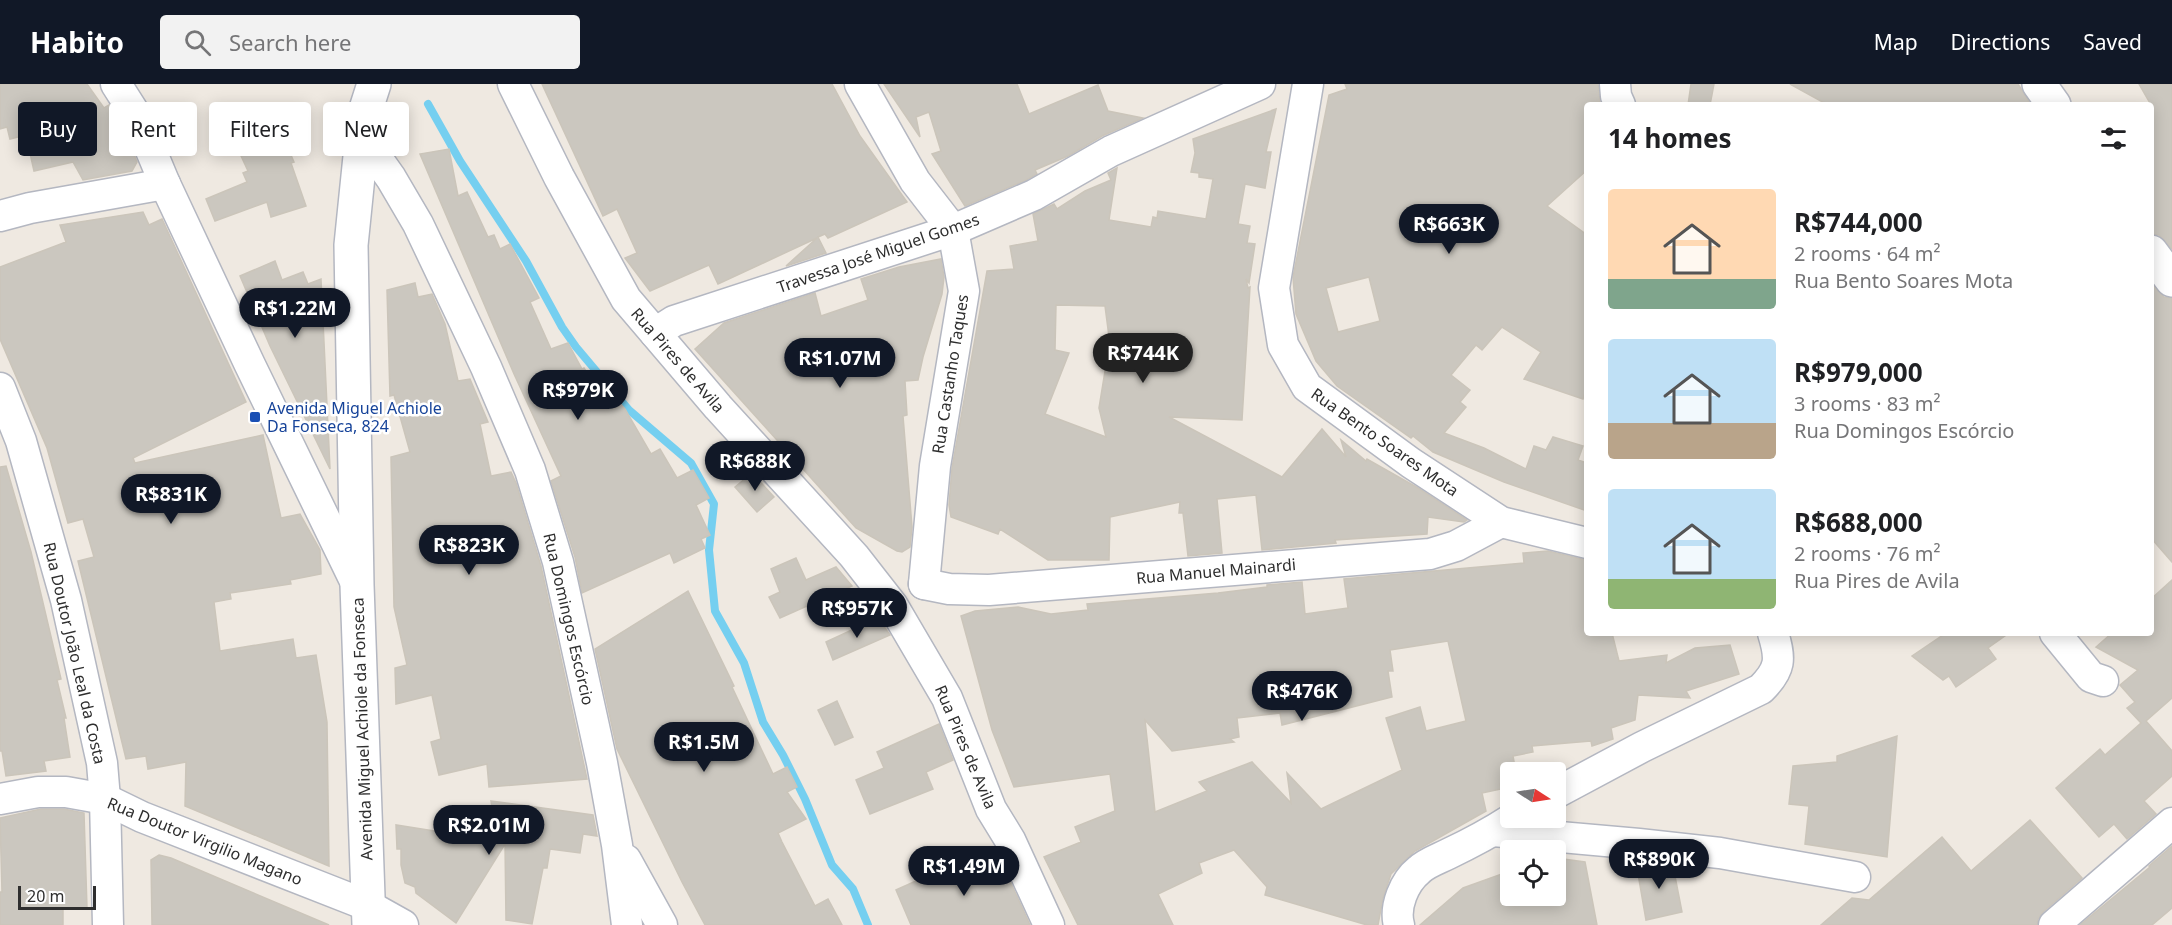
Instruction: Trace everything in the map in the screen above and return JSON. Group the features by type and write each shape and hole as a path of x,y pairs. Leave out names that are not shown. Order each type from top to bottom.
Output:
{"street":[{"name":"Avenida Miguel Achiole da Fonseca","path":"116,84 136,117 250,365 357,585 369,915"},
{"path":"368,102 374,84"},
{"name":"Rua Pires de Avila","path":"513,84 559,177 626,299 718,407 854,556 893,606 947,698 991,809 1010,840 1049,925"},
{"name":"Rua Castanho Taques","path":"860,84 915,181 953,230 964,291 936,466 924,584"},
{"name":"Travessa José Miguel Gomes","path":"655,333 674,321 953,230 1034,195 1111,151 1260,84"},
{"name":"Rua Bento Soares Mota","path":"1308,84 1292,169 1274,288 1283,345 1307,387 1411,463 1501,522 1584,542"},
{"path":"1615,84 1619,102"},
{"path":"2039,84 2052,102"},
{"path":"357,585 351,245 360,156"},
{"name":"Rua Domingos Escórcio","path":"375,156 418,224 486,367 530,470 558,562 602,763 617,844 627,925"},
{"path":"0,216 30,208 165,184"},
{"path":"2154,256 2172,280"},
{"name":"Rua Doutor João Leal da Costa","path":"0,388 21,441 66,600 102,763 108,925"},
{"name":"Rua Manuel Mainardi","path":"924,584 949,589 989,590 1430,554 1456,546 1501,522"},
{"path":"893,606 924,584"},
{"path":"1566,788 1642,747 1761,689 1774,676 1779,662 1774,636"},
{"path":"2057,636 2091,678 2103,681"},
{"name":"Rua Doutor Virgilio Magano","path":"0,799 47,792 66,792 105,800 369,915 403,925"},
{"path":"2054,925 2172,824"},
{"path":"1399,925 1397,919 1406,883 1419,869 1500,826"},
{"path":"1530,828 1720,854 1856,877"},
{"path":"617,844 662,925"}],"building":[{"path":"0,84 87,84 104,108 109,105 109,156 135,156 137,162 132,171 83,180 73,162 34,171 31,156 97,156 97,102 18,102 18,137 10,139 7,127 0,129"},
{"path":"542,84 832,84 860,136 907,202 828,238 825,234 818,237 826,253 786,266 817,238 718,284 709,265 650,291 625,258 637,253 617,209 603,216"},
{"path":"884,84 1017,84 1029,114 1098,85 1108,111 1143,118 1035,170 1037,174 1026,180 965,206 932,154 941,151 929,112 916,117 920,137"},
{"path":"1345,84 1598,84 1600,102 1584,102 1584,173 1547,206 1584,233 1583,399 1524,379 1541,352 1502,327 1482,350 1476,345 1451,375 1470,390 1460,402 1466,407 1444,433 1484,448 1526,469 1534,446 1546,450 1553,437 1583,446 1578,460 1584,462 1584,510 1504,482 1433,452 1413,436 1411,438 1337,386 1316,361 1296,314 1293,277 1329,95 1347,89","holes":["1369,277 1380,321 1338,332 1326,288"]},
{"path":"1691,84 1714,84 1711,102 1688,102"},
{"path":"1790,84 2018,84 2029,102 1823,102"},
{"path":"2139,84 2172,84 2172,249 2159,235 2154,234 2154,102 2149,102"},
{"path":"1276,109 1266,152 1271,152 1265,188 1245,184 1238,224 1250,226 1247,243 1255,244 1249,283 1246,279 1248,288 1250,287 1242,420 1169,417 1282,477 1322,429 1346,457 1341,440 1366,461 1367,459 1418,488 1467,520 1464,522 1428,517 1427,534 1335,540 1336,543 1262,550 1256,495 1217,499 1222,553 1188,556 1183,513 1179,513 1180,502 1110,517 1109,560 1048,560 1000,529 998,534 951,517 949,505 952,468 987,271 1014,269 1010,246 1038,241 1033,214 1054,204 1057,209 1085,191 1111,180 1108,173 1117,168 1109,220 1151,227 1153,217 1157,218 1158,211 1206,219 1213,179 1199,177 1199,173 1191,172 1195,153 1193,139","holes":["1056,305 1105,306 1112,360 1107,359 1099,408 1106,437 1045,414 1069,353 1055,350"]},
{"path":"449,149 458,196 467,192 488,237 494,235 500,249 510,244 539,298 530,302 551,349 568,343 582,369 584,368 591,379 596,376 625,409 651,454 660,449 677,478 693,470 709,498 696,505 710,535 701,539 705,548 674,563 670,553 582,593 575,557 551,481 561,476 514,374 420,154"},
{"path":"241,156 291,156 294,162 291,163 306,206 271,217 267,202 215,221 206,199 247,182 243,173 248,171"},
{"path":"143,212 149,225 162,219 246,402 133,458 135,463 263,435 281,518 300,514 320,550 321,574 290,580 291,584 230,593 231,599 214,602 220,651 293,639 296,658 316,655 327,722 329,866 185,806 186,762 148,769 146,756 126,759 78,561 94,557 83,519 68,523 47,448 0,339 0,267 66,242 60,225"},
{"path":"941,259 944,277 942,294 918,380 905,381 907,415 903,416 912,527 910,547 902,552 856,528 695,349 724,323 815,293 821,316 868,300 861,279 899,267"},
{"path":"275,261 282,280 303,272 308,284 321,279 330,469 270,346 240,276"},
{"path":"415,283 418,297 432,294 445,324 458,381 470,379 488,422 480,424 491,476 511,472 516,483 541,566 587,779 489,787 487,764 439,775 431,742 441,739 432,695 396,704 395,668 407,665 394,607 391,457 410,452 394,395 390,396 387,290"},
{"path":"2154,286 2164,297 2172,298 2172,562 2154,541"},
{"path":"6,466 31,552 61,679 57,680 66,718 64,718 70,757 44,761 46,771 6,776 2,751 0,751 0,467"},
{"path":"752,473 774,497 757,512 735,487"},
{"path":"1548,551 1584,560 1584,636 1613,636 1619,661 1667,655 1666,663 1695,648 1730,645 1739,674 1686,691 1690,698 1638,695 1635,720 1611,728 1613,739 1592,746 1591,741 1532,746 1533,752 1513,756 1514,762 1500,762 1500,789 1482,793 1486,811 1415,851 1391,874 1383,898 1378,925 1367,925 1265,895 1267,887 1234,850 1199,863 1202,873 1158,894 1173,925 1078,925 1044,857 1081,842 1075,827 1115,811 1110,774 1014,787 992,730 961,616 975,611 1018,607 1051,614 1088,610 1087,604 1218,593 1302,582 1305,614 1348,608 1344,579 1524,563 1523,553","holes":["1448,641 1466,721 1426,731 1420,707 1386,718 1402,770 1321,809 1287,773 1291,803 1252,762 1199,782 1207,791 1155,812 1145,720 1172,751 1234,742 1230,739 1239,737 1237,718 1280,713 1282,725 1392,697 1388,671 1393,671 1390,650"]},
{"path":"796,558 806,580 836,567 852,586 780,618 769,597 780,592 771,569"},
{"path":"2172,580 2172,698 2146,721 2172,751 2172,776 2144,801 2156,814 2127,839 2114,824 2099,837 2056,788 2100,749 2105,755 2141,723 2127,708 2135,702 2120,685 2138,670 2096,647 2109,636 2154,636 2154,596"},
{"path":"688,591 773,774 787,767 797,787 787,792 806,819 778,833 782,842 815,906 828,899 842,925 705,925 617,749 595,649"},
{"path":"878,618 890,635 833,660 826,642"},
{"path":"1942,636 2005,636 1988,648 1996,659 1956,687 1949,676 1943,680 1912,656"},
{"path":"837,701 853,737 835,745 818,710"},
{"path":"939,724 953,760 926,772 933,789 870,814 856,780 884,768 877,752"},
{"path":"1897,736 1887,857 1805,844 1809,806 1789,804 1793,766 1837,762 1837,756"},
{"path":"491,801 593,815 597,836 583,834 580,853 550,849 547,868 543,868 532,924 506,920 505,844 456,923 416,893 415,887 405,883 401,865 401,849 397,849 396,825 447,833 449,817 494,822"},
{"path":"41,809 64,809 84,813 87,908 63,908 63,925 0,925 0,892 2,892 0,818"},
{"path":"2030,820 2082,878 2043,912 2037,925 1821,925 1852,898 1869,900 1942,837 1971,871"},
{"path":"2172,846 2172,908 2152,925 2080,925 2150,867"},
{"path":"987,852 995,872 1004,868 1030,925 911,925 896,890 974,855 975,858"},
{"path":"159,855 329,925 152,925 151,860"},
{"path":"1566,859 1585,862 1597,925 1420,925 1463,888 1500,875 1500,906 1566,906"},
{"path":"1636,862 1673,866 1682,912 1646,920"}],"waterway":[{"path":"428,104 460,161 526,261 562,327 576,347 629,410 691,463 714,504 709,550 715,611 744,663 763,722 805,799 832,865 853,889 868,925"}],"place":[{"name":"Avenida Miguel Achiole Da Fonseca, 824","path":"255,417"}]}
